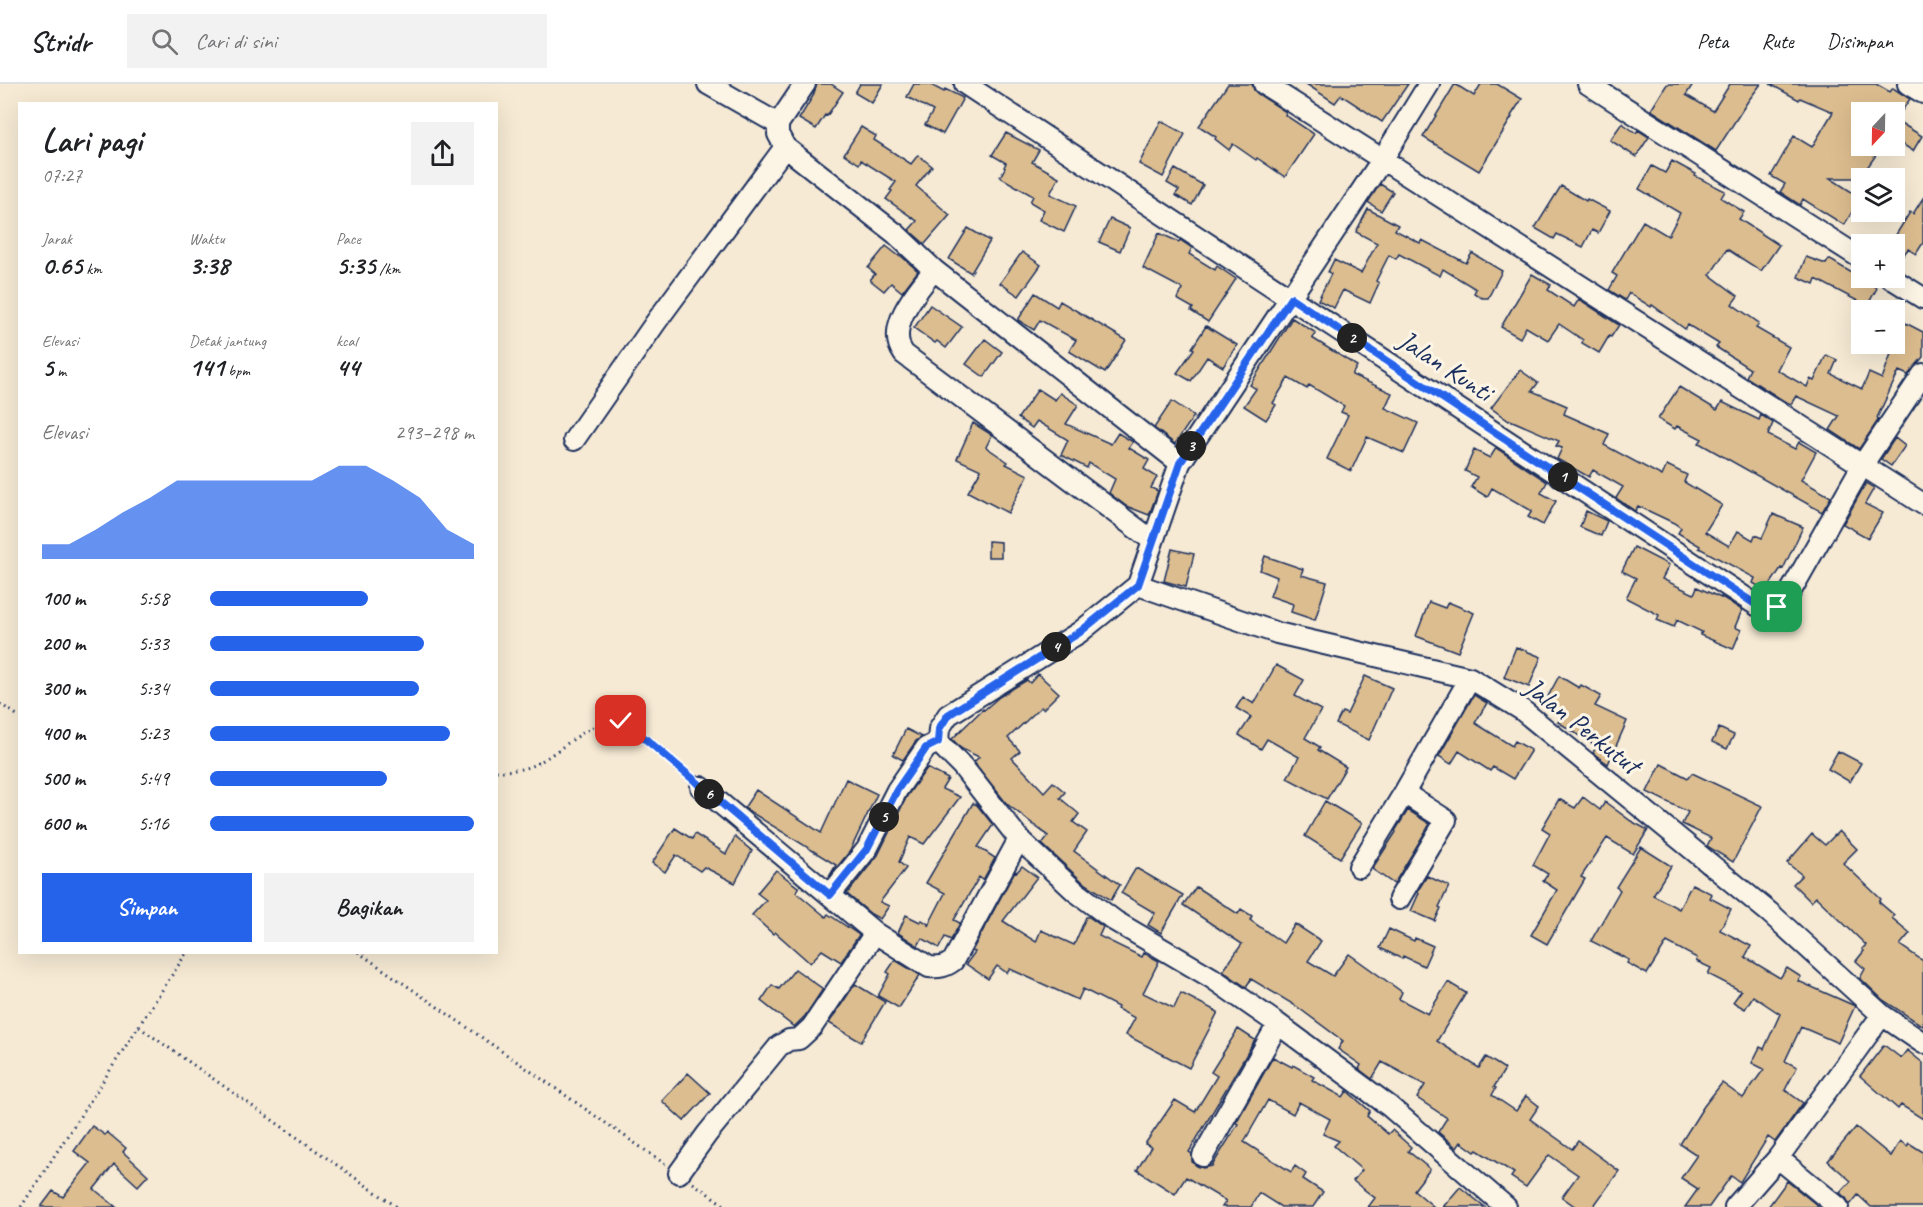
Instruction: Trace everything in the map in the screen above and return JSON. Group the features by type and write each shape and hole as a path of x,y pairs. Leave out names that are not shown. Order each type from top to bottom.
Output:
{"street":[{"path":"708,84 778,124"},
{"path":"805,84 778,124 780,142 896,234 934,270 1180,463"},
{"name":"Jalan Kunti","path":"965,84 1758,606 1777,607 1784,603 1863,464"},
{"path":"1264,84 1923,504"},
{"path":"1429,84 1382,160 1180,463 1138,585 1080,632 948,715 939,729 938,742 962,766 1019,840 1075,891 1115,921 1212,978 1278,1024 1389,1106 1506,1207"},
{"path":"1588,84 1851,252"},
{"path":"1908,84 1923,93"},
{"path":"574,440 656,322 785,147"},
{"path":"934,270 908,304 901,318 899,339 904,354 1153,541"},
{"path":"1905,287 1923,298"},
{"path":"1863,464 1923,374"},
{"name":"Jalan Perkutut","path":"1138,585 1277,633 1470,678 1522,710 1541,725 1770,913 1882,1015 1923,1043"},
{"path":"1359,867 1470,678"},
{"path":"830,895 867,849 897,790 926,748 938,742"},
{"path":"701,787 875,933 929,967 946,966 959,952 1019,840"},
{"path":"1399,899 1446,820 1404,793"},
{"path":"679,1173 707,1134 778,1046 789,1040 799,1039 812,1027 875,933"},
{"path":"1735,1207 1778,1158 1882,1015"},
{"path":"1203,1156 1278,1024"},
{"path":"1778,1158 1838,1207"}],"path":[{"path":"0,704 18,716"},
{"path":"498,771 514,771 537,763 601,723 613,720 629,725 701,787"},
{"path":"21,1207 186,954"},
{"path":"360,954 727,1207"},
{"path":"139,1027 398,1207"}],"building":[{"path":"817,84 831,84 843,92 816,129 799,119 813,96"},
{"path":"860,84 883,84 872,103 855,93"},
{"path":"914,84 929,84 963,98 943,134 925,125 933,111 907,97"},
{"path":"1228,84 1252,84 1258,94 1314,134 1285,177 1233,144 1229,150 1215,139 1216,137 1199,126"},
{"path":"1306,84 1408,84 1382,122 1341,95 1335,103"},
{"path":"1455,84 1474,96 1481,84 1497,84 1522,99 1479,171 1423,137"},
{"path":"1667,84 1693,84 1686,95 1713,111 1730,84 1761,84 1716,151 1651,110"},
{"path":"1770,84 1876,84 1890,92 1893,88 1910,99 1905,106 1905,102 1851,102 1851,156 1875,156 1867,168 1851,168 1851,178 1830,178 1851,192 1851,214 1844,225 1803,199 1800,205 1780,192 1785,184 1771,176 1794,136 1812,147 1833,112 1800,98 1799,100"},
{"path":"1161,121 1185,134 1163,177 1139,164"},
{"path":"1622,123 1636,133 1638,130 1649,137 1636,157 1610,140"},
{"path":"1905,126 1922,136 1913,151 1905,146"},
{"path":"861,127 876,136 874,140 911,164 918,155 932,166 916,186 950,215 925,244 909,230 917,221 886,199 896,182 861,160 859,164 844,154"},
{"path":"1006,133 1039,150 1032,162 1059,177 1050,194 1076,206 1064,232 1039,220 1044,210 1030,202 1033,196 1000,177 1006,163 992,155"},
{"path":"1672,161 1725,191 1721,198 1744,212 1739,219 1779,245 1761,271 1727,249 1710,275 1738,296 1732,304 1759,323 1756,328 1789,347 1777,370 1807,387 1810,379 1814,381 1826,355 1837,360 1831,374 1862,389 1869,373 1882,379 1891,354 1905,354 1905,323 1923,332 1923,357 1908,375 1899,371 1877,418 1879,419 1859,449 1830,430 1839,416 1796,396 1791,404 1784,401 1746,377 1750,369 1716,347 1719,344 1688,325 1685,329 1652,305 1651,307 1629,293 1625,300 1609,290 1617,276 1612,273 1643,221 1668,236 1680,213 1639,189 1652,166 1665,173"},
{"path":"1175,169 1203,185 1192,205 1175,195 1179,190 1167,183"},
{"path":"1380,184 1393,192 1381,211 1368,202"},
{"path":"1561,186 1586,201 1587,199 1610,211 1598,233 1592,230 1583,247 1557,234 1554,239 1535,228"},
{"path":"1923,198 1923,243 1916,254 1908,249 1905,253 1905,234 1896,234 1910,212 1913,214"},
{"path":"1368,209 1398,225 1395,230 1420,243 1422,240 1466,263 1472,253 1502,271 1488,298 1482,298 1474,293 1476,289 1443,269 1440,276 1399,254 1396,259 1389,255 1376,281 1379,283 1370,303 1343,290 1334,308 1318,300 1331,274 1328,272 1334,260 1361,273 1377,243 1356,232"},
{"path":"1110,219 1130,228 1120,251 1099,242"},
{"path":"968,228 990,241 971,273 949,259"},
{"path":"1159,233 1179,242 1180,240 1192,248 1189,254 1215,270 1217,266 1236,279 1208,322 1191,311 1193,308 1177,299 1183,289 1143,268"},
{"path":"886,246 918,271 902,292 891,283 884,291 870,280 875,274 868,268"},
{"path":"1022,252 1041,265 1019,296 1000,283"},
{"path":"1806,257 1826,264 1829,259 1851,272 1851,288 1877,288 1870,300 1856,300 1816,279 1814,284 1798,277"},
{"path":"1532,274 1551,285 1548,290 1574,307 1579,299 1619,325 1599,353 1582,343 1583,340 1559,324 1548,340 1526,327 1520,338 1501,327"},
{"path":"1035,293 1057,307 1060,301 1126,340 1105,373 1069,351 1076,340 1040,320 1034,330 1018,320"},
{"path":"930,305 962,327 946,348 914,328"},
{"path":"1292,318 1316,333 1312,338 1357,366 1352,375 1392,393 1385,408 1418,423 1404,453 1367,437 1351,471 1327,459 1348,415 1341,412 1344,406 1309,385 1307,389 1288,378 1273,403 1276,405 1266,420 1244,406 1256,389 1250,385"},
{"path":"1206,326 1237,345 1223,367 1207,357 1191,381 1177,373 1194,349 1192,348"},
{"path":"985,339 1002,352 984,377 966,364"},
{"path":"1520,370 1538,383 1532,391 1567,406 1564,414 1609,434 1604,445 1662,476 1667,465 1687,475 1684,482 1722,505 1705,532 1729,546 1738,531 1753,540 1755,535 1762,538 1773,514 1803,527 1783,569 1781,568 1766,591 1753,583 1755,578 1699,548 1700,546 1678,533 1681,528 1674,523 1638,506 1635,511 1616,498 1623,487 1593,470 1589,477 1557,459 1562,448 1556,446 1559,441 1509,421 1491,408"},
{"path":"1679,387 1717,410 1722,402 1759,420 1761,415 1773,423 1768,435 1795,449 1799,442 1816,452 1801,480 1831,497 1822,512 1699,443 1702,439 1677,426 1675,429 1658,419"},
{"path":"1038,389 1055,400 1060,393 1078,405 1066,424 1111,444 1118,433 1133,442 1129,448 1149,460 1144,469 1157,477 1151,488 1158,491 1149,515 1126,506 1109,493 1115,479 1089,463 1087,468 1061,455 1068,440 1037,421 1032,428 1018,418"},
{"path":"1172,401 1194,416 1175,444 1154,428"},
{"path":"973,423 992,435 986,447 1008,462 1006,464 1028,475 1008,513 968,492 981,470 957,459"},
{"path":"1895,438 1905,446 1891,466 1881,459"},
{"path":"1496,448 1547,482 1541,493 1556,501 1543,525 1528,517 1532,511 1492,488 1487,497 1471,487 1477,477 1465,471 1474,450 1490,458"},
{"path":"1866,483 1874,488 1865,504 1883,513 1868,538 1843,524"},
{"path":"1586,511 1607,521 1601,536 1580,527"},
{"path":"988,541 1001,542 1001,557 988,557"},
{"path":"1634,547 1669,565 1662,579 1694,594 1697,587 1725,599 1742,610 1735,627 1741,630 1733,649 1700,635 1702,632 1677,620 1674,627 1657,620 1659,615 1626,598 1636,578 1622,571"},
{"path":"1172,549 1194,554 1186,587 1164,581"},
{"path":"1265,556 1303,569 1301,575 1327,582 1315,620 1291,612 1293,604 1270,596 1277,577 1260,570"},
{"path":"1429,602 1445,608 1448,602 1474,613 1458,652 1416,636"},
{"path":"1516,647 1541,657 1529,687 1504,677"},
{"path":"1276,665 1304,680 1295,696 1321,710 1305,738 1320,747 1318,750 1346,767 1327,799 1287,778 1299,757 1267,739 1261,749 1239,735 1251,717 1236,708 1243,697 1254,704"},
{"path":"1038,674 1059,693 1008,738 1020,751 1012,758 1044,792 1053,782 1065,792 1060,798 1079,814 1073,822 1087,832 1074,851 1120,885 1111,900 1083,882 1042,844 1048,836 1007,804 974,762 979,757 962,749 952,739 983,709 1027,680 1030,683"},
{"path":"1365,676 1392,688 1369,740 1336,724 1342,712 1347,714"},
{"path":"1559,676 1579,688 1581,685 1601,696 1595,706 1627,721 1608,764 1593,753 1596,746 1558,722 1563,715 1544,704"},
{"path":"1474,695 1487,703 1475,723 1512,746 1515,741 1531,750 1513,779 1493,767 1490,771 1459,751 1451,764 1439,756"},
{"path":"1719,728 1734,735 1727,749 1712,742"},
{"path":"906,729 922,737 916,741 903,760 893,755"},
{"path":"1838,751 1861,763 1850,782 1828,769"},
{"path":"1661,764 1688,778 1692,773 1762,806 1733,862 1707,846 1711,838 1682,824 1688,812 1647,792"},
{"path":"927,768 948,779 942,789 960,797 924,844 910,837 899,862 906,868 880,902 889,906 880,919 847,894 878,855 907,796"},
{"path":"846,779 877,794 850,851 829,877 836,865 744,808 756,790 821,833"},
{"path":"1583,797 1600,810 1605,802 1648,830 1633,854 1607,838 1581,877 1585,879 1547,944 1531,935 1557,890 1543,881 1548,874 1533,865 1550,833 1542,828 1559,799 1575,808"},
{"path":"1325,801 1362,823 1340,858 1305,836"},
{"path":"973,803 993,825 978,847 995,858 983,880 979,877 954,920 960,923 951,940 945,937 939,948 922,938 918,946 898,933 906,915 920,922 922,920 928,926 945,893 926,883"},
{"path":"1408,810 1430,824 1394,884 1372,869"},
{"path":"675,828 692,839 695,834 726,854 735,837 752,851 735,883 704,867 700,871 676,855 665,872 652,863"},
{"path":"1839,831 1857,849 1843,863 1881,899 1879,902 1894,915 1892,918 1910,933 1900,945 1923,961 1923,1026 1883,1000 1860,978 1865,969 1856,961 1866,945 1816,897 1811,902 1793,884 1802,875 1787,863 1812,834 1825,845"},
{"path":"1641,847 1671,866 1653,895 1679,909 1692,884 1712,894 1710,898 1731,909 1720,930 1751,946 1745,957 1780,978 1787,968 1801,977 1798,981 1855,1006 1838,1043 1801,1027 1785,1061 1797,1067 1785,1090 1803,1103 1775,1142 1768,1137 1740,1182 1731,1176 1709,1207 1685,1207 1698,1189 1681,1178 1697,1155 1680,1144 1722,1083 1743,1098 1764,1069 1752,1063 1760,1047 1764,1049 1780,1014 1753,996 1745,1009 1733,1002 1741,991 1708,974 1711,968 1667,942 1647,974 1627,963 1629,960 1591,941 1620,890 1616,887"},
{"path":"1022,866 1037,877 1003,921 1036,942 1041,930 1074,945 1086,917 1089,917 1103,927 1099,936 1142,957 1144,953 1159,961 1143,993 1174,1008 1181,993 1218,1012 1189,1068 1126,1035 1135,1018 1083,989 1078,1000 1010,969 1007,973 997,966 988,979 966,964 975,952 972,951 1015,871 1017,872"},
{"path":"1136,868 1183,895 1161,933 1148,925 1155,913 1121,893"},
{"path":"776,870 799,888 796,892 826,917 828,914 859,935 841,962 822,950 810,963 752,915 766,900 757,893"},
{"path":"1427,876 1449,886 1435,921 1411,911 1419,893 1417,892"},
{"path":"1196,887 1238,914 1241,909 1252,916 1250,920 1283,943 1295,924 1321,941 1308,961 1333,976 1349,954 1402,992 1399,999 1428,1014 1448,982 1466,993 1437,1041 1479,1068 1486,1057 1505,1069 1492,1095 1516,1111 1526,1096 1539,1106 1530,1119 1572,1149 1578,1141 1619,1171 1593,1207 1576,1207 1562,1197 1578,1175 1549,1155 1526,1187 1511,1177 1514,1173 1477,1150 1475,1152 1461,1142 1457,1148 1438,1132 1447,1118 1417,1098 1425,1085 1382,1062 1372,1079 1359,1069 1361,1065 1338,1049 1343,1041 1296,1006 1251,979 1246,987 1223,971 1242,944 1183,905"},
{"path":"1389,929 1414,941 1415,938 1433,946 1424,966 1403,956 1402,959 1380,948"},
{"path":"895,960 920,975 899,1008 878,996 890,974 887,972"},
{"path":"795,969 823,989 805,1016 794,1027 761,1001 772,985 779,989"},
{"path":"855,984 885,1002 861,1042 829,1023"},
{"path":"1238,1029 1255,1040 1189,1152 1192,1154 1192,1162 1203,1168 1212,1166 1238,1124 1236,1123 1273,1057 1314,1077 1312,1080 1343,1097 1347,1091 1370,1111 1367,1116 1388,1134 1392,1130 1411,1147 1408,1151 1430,1169 1414,1190 1434,1207 1368,1207 1375,1198 1353,1181 1362,1170 1334,1146 1339,1141 1323,1134 1330,1119 1299,1102 1293,1114 1268,1100 1244,1142 1291,1172 1295,1166 1306,1174 1303,1179 1323,1192 1313,1207 1281,1207 1259,1193 1251,1207 1222,1207 1226,1201 1186,1177 1175,1194 1137,1170 1151,1147 1145,1144 1175,1100 1195,1112 1217,1076 1211,1072"},
{"path":"1884,1045 1901,1058 1907,1050 1923,1063 1923,1119 1901,1105 1898,1109 1860,1076"},
{"path":"688,1073 710,1093 684,1121 662,1101"},
{"path":"92,1126 105,1135 107,1132 126,1148 123,1152 148,1175 138,1186 114,1164 94,1189 116,1207 41,1207 53,1191 63,1197 90,1163 74,1151"},
{"path":"1856,1127 1891,1156 1900,1141 1907,1146 1909,1143 1923,1152 1923,1207 1871,1207 1858,1195 1850,1205 1840,1193 1851,1181 1828,1161"},
{"path":"1787,1181 1818,1206 1768,1207"},
{"path":"1460,1187 1485,1207 1443,1207"}],"route":[{"path":"621,721 629,725 830,895 867,849 897,790 926,748 938,742 939,729 948,715 1080,632 1138,585 1180,463 1291,298 1758,606 1777,607"}]}
